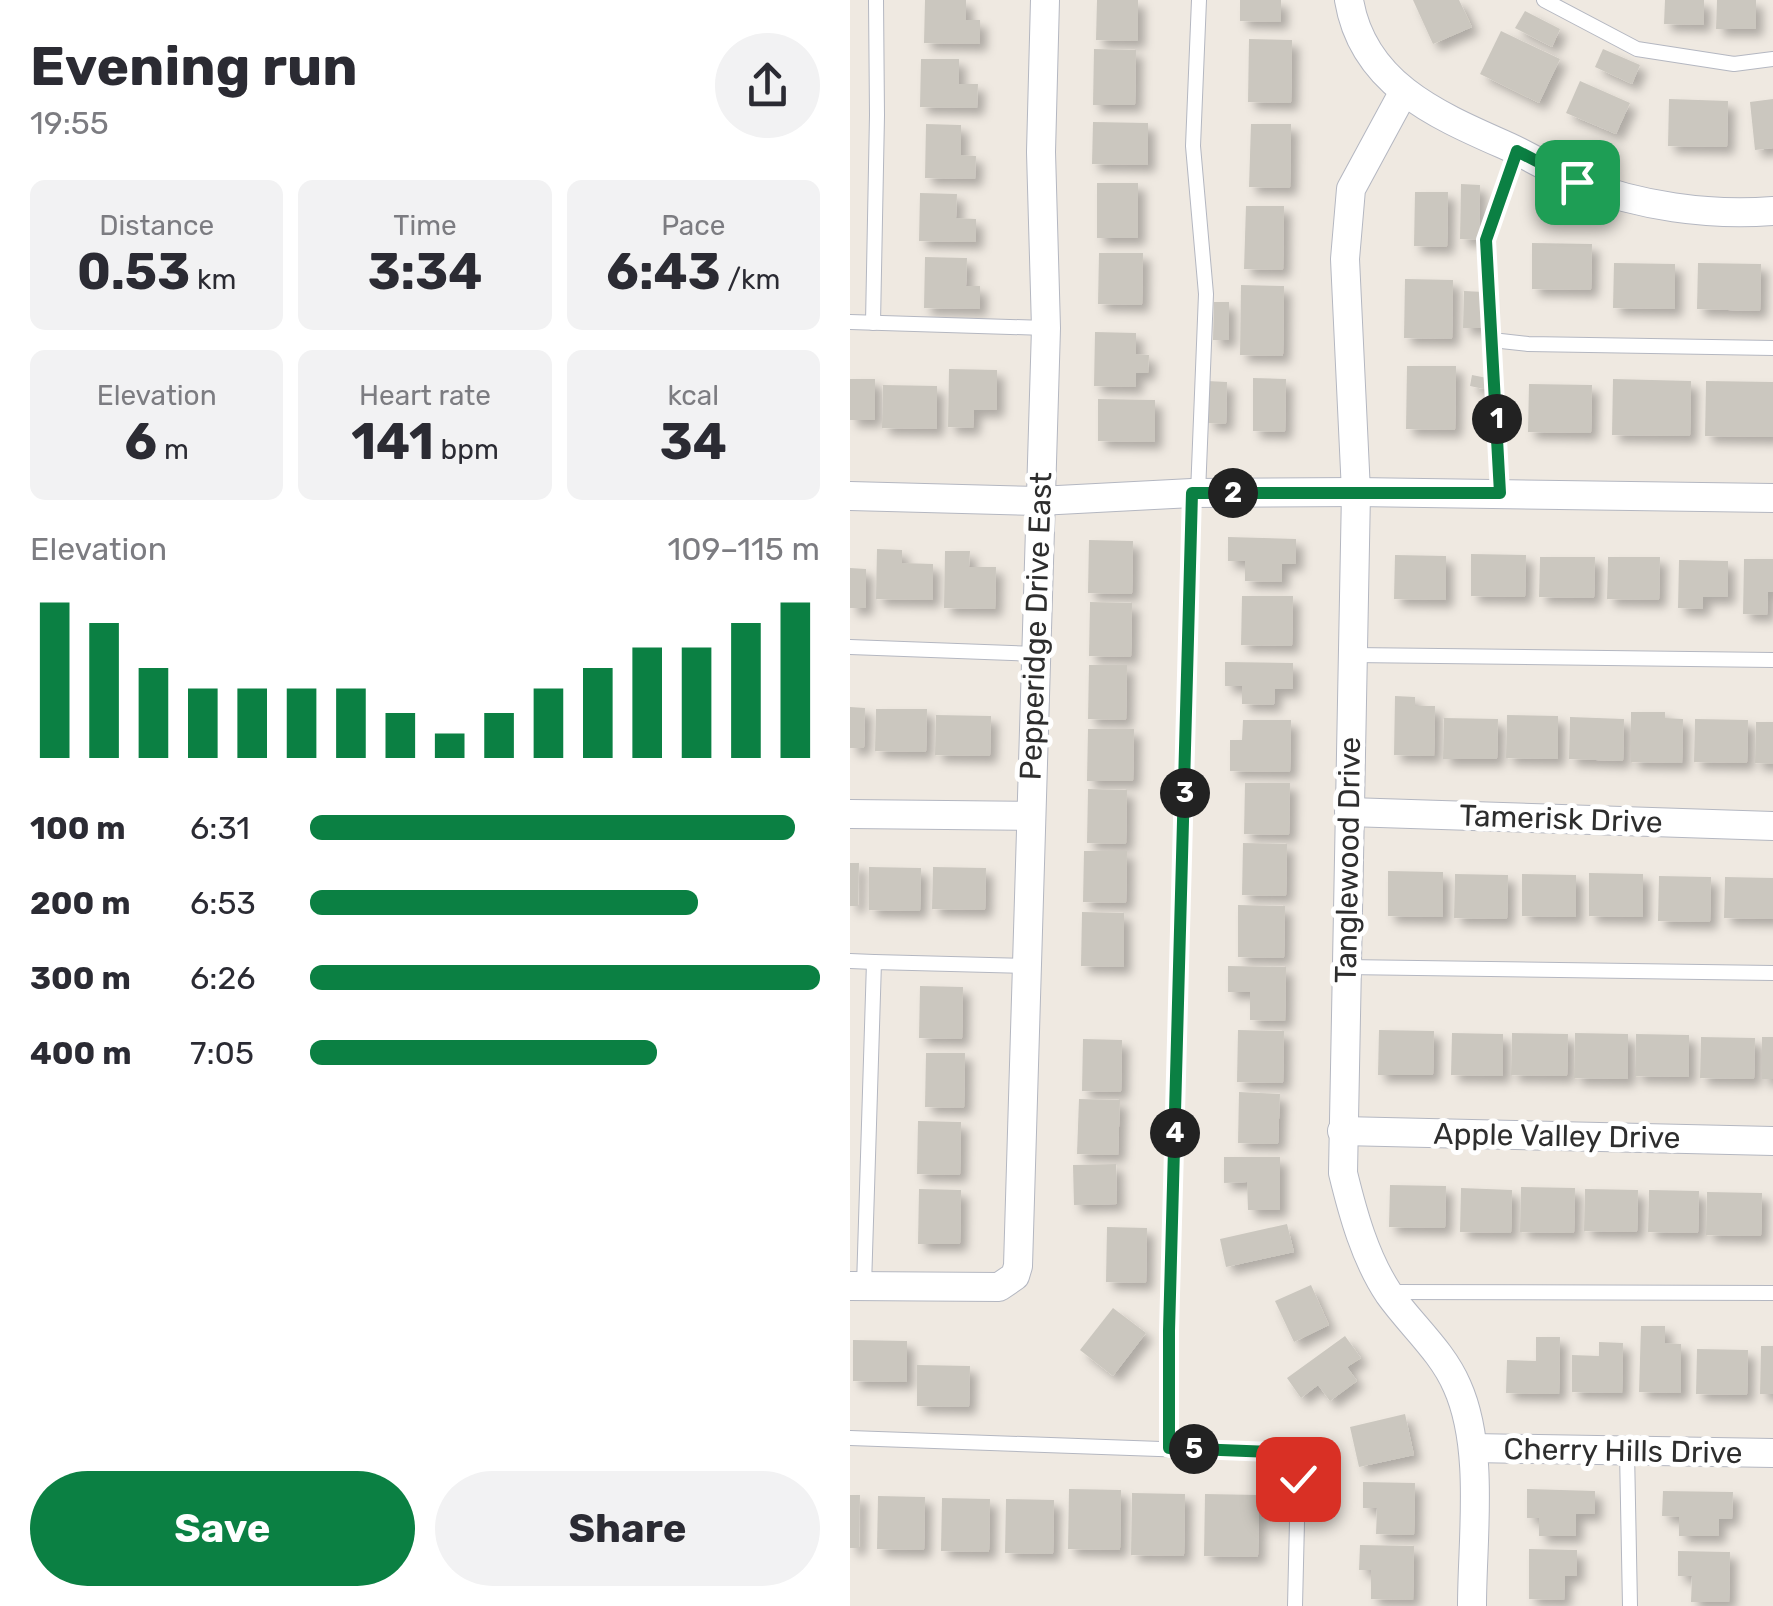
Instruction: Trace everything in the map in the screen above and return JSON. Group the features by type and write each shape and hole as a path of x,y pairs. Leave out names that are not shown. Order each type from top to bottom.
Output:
{"street":[{"name":"Pepperidge Drive East","path":"857,1286 999,1287 1015,1276 1046,328 1041,152 1045,0"},
{"path":"1349,0 1357,33 1370,55 1403,93 1477,134 1577,182 1654,204 1721,212 1773,211"},
{"name":"Tanglewood Drive","path":"1403,93 1351,188 1346,259 1356,492 1342,1173 1352,1211 1388,1292 1448,1368 1464,1404 1473,1448 1472,1606"},
{"path":"850,496 1039,501 1195,493 1356,492 1773,498"},
{"name":"Tamerisk Drive","path":"1349,812 1773,826"},
{"path":"850,814 1030,816"},
{"name":"Apple Valley Drive","path":"1342,1131 1773,1140"},
{"name":"Cherry Hills Drive","path":"1473,1448 1773,1453"}],"lane":[{"path":"873,323 878,115 876,0"},
{"path":"1169,1448 1169,1331 1195,493 1206,294 1193,146 1199,0"},
{"path":"1544,0 1637,49 1734,64 1773,59"},
{"path":"1500,493 1486,240 1517,151"},
{"path":"850,322 1046,328"},
{"path":"1492,340 1564,346 1773,348"},
{"path":"850,647 1035,654"},
{"path":"1352,655 1773,660"},
{"path":"850,961 1026,966"},
{"path":"857,1286 874,962"},
{"path":"1346,967 1773,973"},
{"path":"1388,1292 1773,1293"},
{"path":"850,1438 1274,1452 1290,1459 1298,1479 1296,1606"},
{"path":"1628,1451 1630,1606"}],"building":[{"path":"925,0 966,0 966,20 980,20 980,44 924,43"},
{"path":"1097,0 1138,0 1138,41 1096,40"},
{"path":"1240,0 1281,0 1281,22 1240,21"},
{"path":"1413,0 1459,0 1472,27 1433,44"},
{"path":"1665,0 1704,0 1704,25 1664,24"},
{"path":"1717,0 1756,0 1756,29 1716,29"},
{"path":"1525,11 1560,29 1552,47 1515,28"},
{"path":"1501,31 1560,59 1539,103 1480,74"},
{"path":"1249,39 1292,40 1291,103 1248,102"},
{"path":"1094,49 1136,50 1135,105 1093,105"},
{"path":"1603,49 1640,65 1632,84 1595,67"},
{"path":"921,59 959,59 959,84 978,84 977,108 920,107"},
{"path":"1580,81 1630,103 1616,134 1566,113"},
{"path":"1669,99 1728,101 1727,147 1668,146"},
{"path":"1773,99 1773,148 1755,150 1750,102"},
{"path":"1093,122 1148,123 1148,165 1092,164"},
{"path":"926,124 961,125 961,155 976,156 975,179 925,178"},
{"path":"1251,124 1291,124 1290,188 1249,187"},
{"path":"1097,183 1138,183 1138,238 1097,238"},
{"path":"1461,184 1480,185 1479,240 1460,239"},
{"path":"1415,192 1448,192 1447,247 1414,246"},
{"path":"920,193 957,194 956,218 976,219 976,242 919,241"},
{"path":"1246,206 1284,206 1283,270 1244,269"},
{"path":"1532,243 1592,244 1591,290 1532,289"},
{"path":"1099,253 1143,253 1142,305 1098,304"},
{"path":"925,257 967,258 966,286 980,286 980,309 924,308"},
{"path":"1614,263 1675,264 1675,309 1613,308"},
{"path":"1698,263 1761,264 1760,311 1697,309"},
{"path":"1405,279 1453,280 1452,339 1404,338"},
{"path":"1241,285 1284,286 1283,356 1240,355"},
{"path":"1464,291 1484,292 1483,328 1463,328"},
{"path":"1214,302 1229,302 1229,340 1213,340"},
{"path":"1095,332 1136,333 1136,354 1149,355 1148,373 1136,373 1136,387 1094,386"},
{"path":"1407,366 1456,366 1455,430 1406,429"},
{"path":"949,369 997,370 997,410 974,410 973,428 948,427"},
{"path":"1472,375 1487,378 1484,389 1470,386"},
{"path":"1253,378 1286,379 1285,432 1253,431"},
{"path":"850,379 875,379 875,420 850,420"},
{"path":"1613,379 1691,381 1690,436 1612,435"},
{"path":"1207,381 1227,382 1226,424 1207,423"},
{"path":"1706,381 1773,382 1773,437 1705,436"},
{"path":"1529,384 1592,385 1591,433 1528,432"},
{"path":"883,385 937,386 937,429 882,428"},
{"path":"1098,399 1155,400 1155,442 1098,441"},
{"path":"1228,537 1296,539 1296,564 1282,564 1282,582 1245,581 1245,561 1228,561"},
{"path":"1089,540 1133,541 1132,594 1088,593"},
{"path":"877,549 902,550 902,563 933,564 933,600 876,599"},
{"path":"945,551 970,551 969,567 996,567 995,609 944,608"},
{"path":"1471,554 1526,555 1525,597 1471,596"},
{"path":"1395,555 1446,556 1446,600 1394,599"},
{"path":"1540,557 1595,557 1594,598 1539,597"},
{"path":"1608,557 1660,557 1659,600 1607,599"},
{"path":"1744,559 1773,559 1773,592 1768,592 1767,615 1743,614"},
{"path":"1679,560 1728,561 1728,597 1703,597 1703,609 1678,608"},
{"path":"850,568 866,569 866,608 850,608"},
{"path":"1242,596 1293,596 1292,646 1241,645"},
{"path":"1090,602 1132,603 1131,657 1089,656"},
{"path":"1225,662 1293,663 1293,689 1275,689 1274,705 1242,704 1242,686 1225,686"},
{"path":"1089,665 1127,665 1126,720 1088,719"},
{"path":"1395,696 1415,697 1415,706 1435,706 1434,756 1394,755"},
{"path":"850,707 865,708 864,748 850,748"},
{"path":"876,709 927,709 926,752 875,751"},
{"path":"1631,712 1665,712 1665,718 1683,719 1682,763 1631,762"},
{"path":"936,715 991,716 990,756 935,755"},
{"path":"1507,715 1558,716 1558,759 1506,758"},
{"path":"1570,717 1624,719 1623,761 1569,759"},
{"path":"1444,718 1498,719 1497,759 1443,759"},
{"path":"1695,719 1748,720 1747,763 1694,762"},
{"path":"1243,720 1291,720 1290,772 1230,771 1230,740 1242,740"},
{"path":"1756,722 1773,722 1773,764 1755,763"},
{"path":"1088,729 1134,729 1133,781 1087,781"},
{"path":"1245,783 1290,783 1289,835 1244,834"},
{"path":"1088,789 1127,790 1126,844 1087,843"},
{"path":"1243,843 1287,844 1286,896 1242,895"},
{"path":"1084,851 1127,851 1126,903 1083,902"},
{"path":"850,863 859,863 858,906 850,906"},
{"path":"869,867 921,868 920,911 869,910"},
{"path":"933,867 986,868 985,910 932,909"},
{"path":"1388,871 1443,872 1443,917 1388,916"},
{"path":"1589,873 1643,874 1643,917 1589,916"},
{"path":"1455,874 1508,875 1507,919 1454,918"},
{"path":"1522,874 1576,875 1576,917 1522,916"},
{"path":"1659,876 1711,877 1710,922 1658,921"},
{"path":"1725,877 1773,878 1773,919 1724,918"},
{"path":"1238,905 1285,906 1284,958 1238,957"},
{"path":"1082,912 1124,913 1124,967 1081,966"},
{"path":"1228,966 1286,967 1285,1021 1250,1020 1250,992 1228,992"},
{"path":"920,986 963,987 962,1039 919,1038"},
{"path":"1238,1030 1284,1031 1283,1083 1237,1082"},
{"path":"1379,1030 1434,1031 1433,1075 1378,1075"},
{"path":"1452,1033 1503,1034 1503,1076 1451,1075"},
{"path":"1512,1033 1568,1034 1567,1076 1511,1075"},
{"path":"1575,1033 1628,1034 1628,1079 1574,1078"},
{"path":"1636,1034 1689,1035 1689,1077 1635,1076"},
{"path":"1701,1037 1755,1038 1754,1079 1700,1078"},
{"path":"1762,1037 1773,1037 1773,1079 1762,1079"},
{"path":"1083,1039 1122,1040 1121,1092 1082,1091"},
{"path":"926,1053 965,1053 964,1108 925,1107"},
{"path":"1239,1092 1280,1094 1278,1144 1238,1143"},
{"path":"1079,1099 1120,1100 1118,1155 1077,1154"},
{"path":"918,1121 961,1122 960,1175 917,1174"},
{"path":"1224,1157 1280,1157 1280,1210 1248,1210 1247,1182 1224,1183"},
{"path":"1116,1164 1117,1204 1074,1205 1073,1165"},
{"path":"1390,1185 1446,1186 1445,1228 1389,1227"},
{"path":"1521,1187 1575,1188 1574,1233 1520,1232"},
{"path":"1461,1188 1512,1190 1511,1233 1460,1232"},
{"path":"919,1189 961,1190 960,1244 918,1244"},
{"path":"1585,1189 1638,1190 1637,1232 1584,1231"},
{"path":"1649,1190 1699,1191 1698,1233 1648,1232"},
{"path":"1707,1192 1762,1193 1761,1236 1706,1235"},
{"path":"1287,1224 1294,1252 1226,1267 1220,1239"},
{"path":"1107,1227 1147,1228 1146,1283 1106,1282"},
{"path":"1311,1285 1329,1325 1294,1342 1275,1301"},
{"path":"1113,1308 1146,1333 1113,1376 1080,1350"},
{"path":"1641,1326 1665,1326 1665,1343 1681,1344 1681,1393 1639,1392"},
{"path":"1345,1336 1361,1358 1347,1367 1357,1381 1330,1401 1318,1385 1301,1398 1287,1378"},
{"path":"1536,1337 1560,1337 1559,1394 1506,1393 1507,1360 1536,1361"},
{"path":"853,1340 907,1341 907,1382 853,1381"},
{"path":"1599,1342 1623,1343 1622,1393 1572,1392 1572,1355 1599,1356"},
{"path":"1761,1346 1773,1346 1773,1394 1760,1394"},
{"path":"1697,1349 1748,1350 1747,1395 1696,1394"},
{"path":"917,1365 970,1366 969,1407 917,1406"},
{"path":"1405,1414 1414,1455 1359,1467 1350,1427"},
{"path":"1363,1482 1415,1483 1414,1535 1376,1534 1377,1508 1363,1508"},
{"path":"1069,1489 1121,1490 1120,1550 1068,1549"},
{"path":"1527,1489 1595,1491 1595,1514 1576,1514 1576,1536 1539,1536 1539,1518 1527,1518"},
{"path":"1663,1491 1733,1492 1732,1519 1719,1519 1719,1536 1679,1536 1679,1517 1662,1516"},
{"path":"1132,1493 1185,1494 1184,1556 1131,1555"},
{"path":"1205,1494 1259,1495 1258,1557 1204,1556"},
{"path":"850,1495 860,1495 859,1548 850,1548"},
{"path":"878,1496 925,1497 924,1550 877,1549"},
{"path":"942,1498 990,1499 989,1552 941,1551"},
{"path":"1006,1499 1054,1500 1053,1554 1005,1553"},
{"path":"1360,1545 1414,1546 1413,1600 1371,1599 1371,1570 1359,1570"},
{"path":"1529,1549 1577,1550 1577,1576 1565,1576 1564,1600 1529,1599"},
{"path":"1678,1551 1730,1552 1729,1602 1691,1602 1692,1576 1678,1576"}],"route":[{"path":"1298,1479 1290,1459 1274,1452 1169,1448 1192,493 1500,493 1486,240 1517,151 1577,182"}]}
